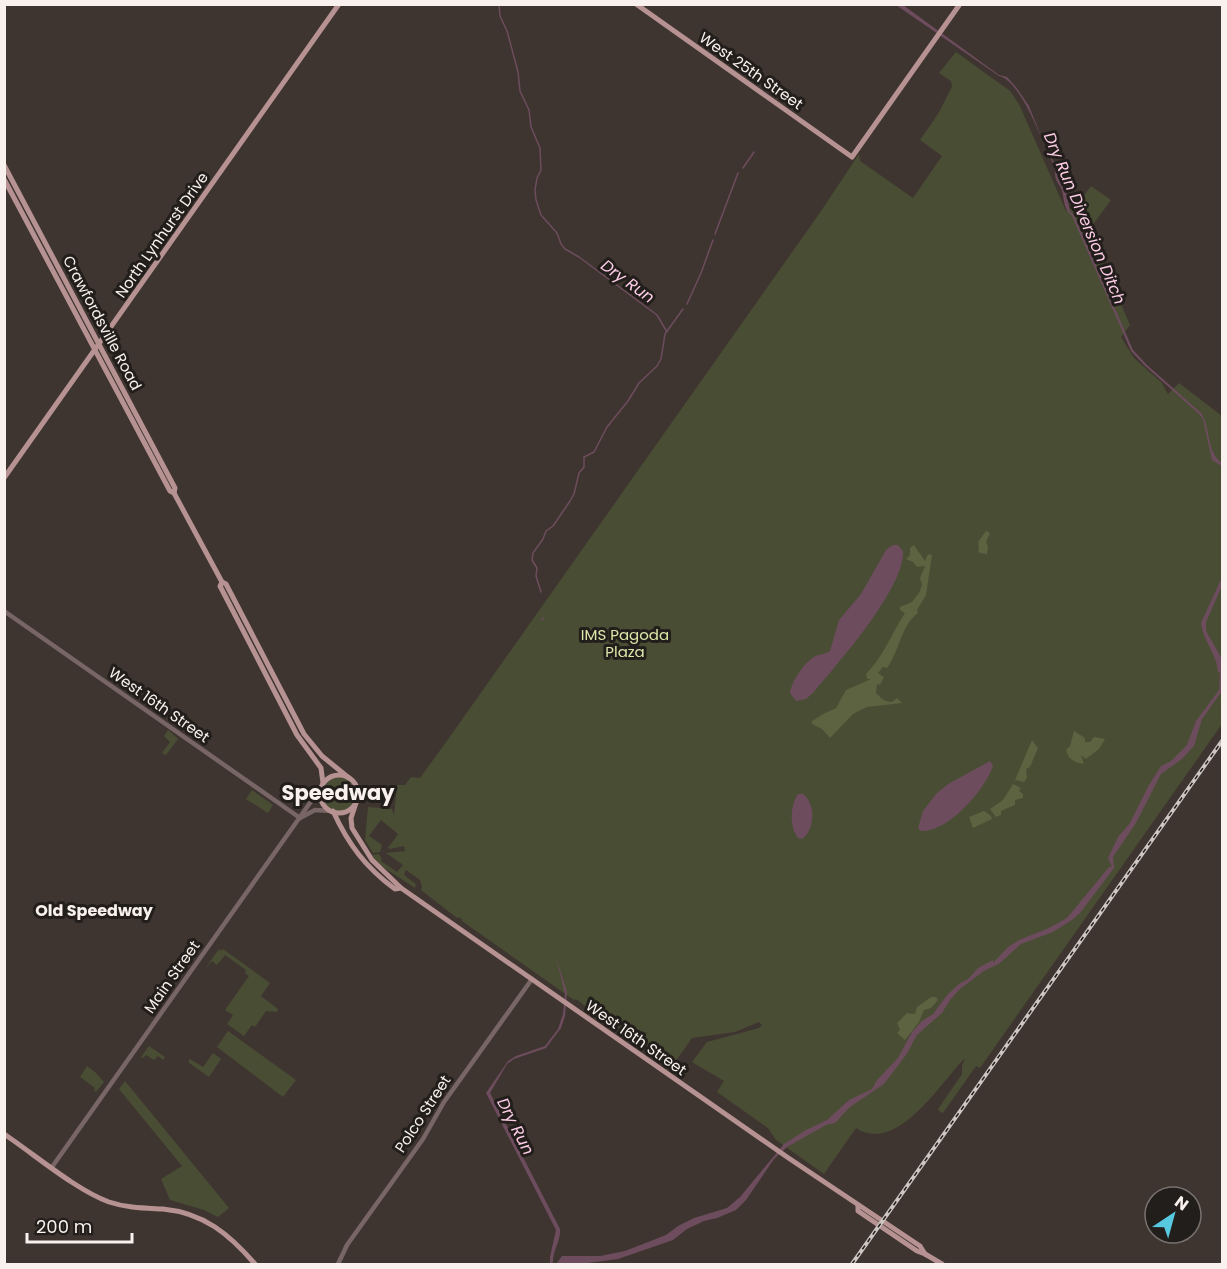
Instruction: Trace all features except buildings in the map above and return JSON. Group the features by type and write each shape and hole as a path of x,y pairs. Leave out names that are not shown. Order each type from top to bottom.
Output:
{"main road":[{"name":"North Lynhurst Drive","path":"4,478 339,4"},
{"name":"West 25th Street","path":"636,4 852,157 960,4"},
{"name":"Crawfordsville Road","path":"4,165 176,488 174,493"},
{"name":"Crawfordsville Road","path":"4,178 170,491 174,493 222,582 226,584 304,734 322,756 349,778"},
{"name":"Crawfordsville Road","path":"222,582 220,586 297,735 321,768 323,784"},
{"path":"335,775 349,778 357,789 357,800 346,811 332,811 322,802 320,794 323,784 335,775"},
{"name":"West 16th Street","path":"357,800 351,818 353,830 376,864 401,888 858,1206 862,1206 920,1246 925,1254 942,1264"},
{"name":"West 16th Street","path":"332,811 365,864 395,889 401,888"},
{"path":"4,1134 88,1192 108,1202 138,1208 176,1211 208,1222 232,1239 255,1264"}],"street":[{"name":"West 16th Street","path":"4,611 300,818"},
{"name":"Main Street","path":"52,1167 323,784"},
{"path":"300,818 315,810 332,811"},
{"name":"Polco Street","path":"338,1264 347,1245 422,1140 441,1106 531,979"}],"green space":[{"name":"IMS Pagoda Plaza","path":"956,52 1010,91 1019,104 1066,211 1078,204 1091,186 1111,200 1089,230 1130,325 1121,337 1134,358 1162,383 1168,394 1179,383 1222,416 1222,724 980,1068 976,1066 943,1113 938,1109 962,1074 965,1058 931,1098 902,1124 887,1132 871,1134 856,1128 824,1174 776,1140 768,1128 717,1092 724,1081 692,1062 707,1042 759,1028 762,1025 759,1022 735,1032 692,1038 671,1068 638,1044 647,1033 635,1029 625,1036 576,999 574,1000 462,919 457,918 421,890 420,880 406,870 404,874 415,883 415,888 377,863 372,855 379,854 381,861 397,872 403,865 386,853 405,851 404,846 388,848 398,834 381,820 369,836 382,845 380,852 373,853 365,840 368,807 392,809 394,815 397,785 405,785 411,777 420,778 819,214 859,154 860,161 913,198 942,156 920,140 938,114 952,87 951,81 939,73"},
{"path":"986,531 990,533 986,542 987,554 978,551 978,542"},
{"path":"914,545 925,561 928,554 932,555 926,595 917,610 918,613 912,618 904,632 891,662 887,668 883,667 878,673 884,677 880,685 877,684 876,693 886,701 892,702 897,698 902,703 867,707 853,714 830,738 822,729 812,724 812,721 836,708 846,690 871,679 867,679 866,674 883,652 905,613 900,610 900,607 912,602 919,593 922,585 920,578 925,566 917,567 906,559 910,555 910,548"},
{"path":"168,730 178,739 166,755 162,753 170,742 164,736"},
{"path":"1074,731 1085,738 1085,742 1090,742 1094,737 1105,739 1099,749 1086,759 1081,755 1084,764 1072,760 1066,750 1070,746"},
{"path":"1032,740 1038,748 1030,767 1026,769 1027,778 1024,782 1015,780"},
{"path":"339,775 352,781 358,794 352,807 339,813 326,807 320,794 326,781"},
{"path":"1013,784 1021,788 1019,791 1023,794 1023,798 1015,800 1015,805 1001,811 1001,815 996,817 990,809 1003,800"},
{"path":"252,790 273,805 268,813 246,799"},
{"path":"984,811 992,819 973,828 969,817"},
{"path":"219,949 221,951 223,949 270,983 261,996 278,1009 277,1012 266,1011 255,1027 252,1025 244,1036 227,1024 233,1015 225,1010 249,976 245,973 246,970 225,955 217,965 212,961 204,970"},
{"path":"931,997 936,997 938,1000 931,1008 924,1010 919,1022 905,1040 897,1033 900,1030 897,1023 907,1013 915,1014 917,1007"},
{"path":"228,1031 296,1080 283,1097 217,1047"},
{"path":"149,1046 165,1057 163,1060 158,1056 154,1060 146,1055 141,1057"},
{"path":"213,1053 221,1059 209,1077 188,1062 190,1059 203,1067"},
{"path":"87,1066 104,1082 96,1092 95,1088 80,1077"},
{"path":"125,1081 229,1208 218,1217 204,1210 170,1200 161,1179 182,1166 119,1089"}],"shaded area":[{"path":"896,5 903,5 999,75 1007,77 1029,106 1043,142 1024,101 1008,80 999,76"},
{"path":"1046,148 1056,166 1058,178 1066,191 1070,212 1079,226 1133,350 1201,413 1204,419 1213,453 1222,466 1212,460 1203,419 1131,351 1066,207 1055,177 1054,165"},
{"path":"893,545 898,545 903,551 901,566 882,604 853,645 813,693 806,699 796,701 790,693 796,678 812,659 830,651 839,620 861,594 886,550"},
{"path":"1222,577 1222,586 1206,622 1206,631 1221,657 1222,691 1202,719 1194,746 1182,759 1161,774 1136,823 1113,857 1114,868 1080,913 1053,932 1021,944 1000,963 984,971 960,989 942,1013 917,1035 906,1055 884,1084 850,1107 835,1123 826,1125 787,1147 774,1159 746,1200 736,1210 687,1229 673,1240 618,1259 580,1264 556,1264 562,1256 600,1256 625,1251 666,1235 694,1218 727,1208 740,1197 784,1144 827,1120 849,1100 872,1089 877,1080 898,1058 912,1032 922,1021 933,1014 959,984 968,979 978,968 993,960 993,963 1008,947 1019,940 1067,918 1109,867 1112,867 1108,858 1118,837 1130,823 1149,785 1161,766 1171,761 1187,745 1196,721 1219,690 1220,673 1204,636 1201,623"},
{"path":"990,761 993,766 989,776 964,808 953,818 931,830 921,831 918,828 923,811 936,794 948,784"},
{"path":"798,794 803,794 807,798 812,810 809,830 802,839 798,838 795,833 792,822 792,810"},
{"name":"Dry Run","path":"556,957 567,992 565,1016 561,1028 546,1048 514,1059 507,1064 490,1093 560,1229 553,1264 550,1264 556,1230 486,1093 508,1061 545,1046 558,1029 563,1014 565,994"}],"waterway":[{"name":"Dry Run","path":"499,4 500,16 507,31 518,72 520,91 529,110 531,127 540,148 541,170 535,190 541,215 557,233 565,249 657,315 667,332"},
{"path":"743,168 754,152"},
{"path":"715,234 738,173"},
{"path":"687,304 713,240"},
{"name":"Dry Run","path":"541,592 536,576 537,568 532,560 533,553 546,531 553,526 574,494 579,473 584,467 584,457 594,452 607,427 639,383 657,366 661,359 665,334 683,309"}],"railway":[{"path":"852,1264 1222,741"}],"district":[{"name":"Speedway","path":"338,793"},
{"name":"Old Speedway","path":"94,910"}],"water label":[{"name":"Dry Run Diversion Ditch","path":"1085,218"}]}
